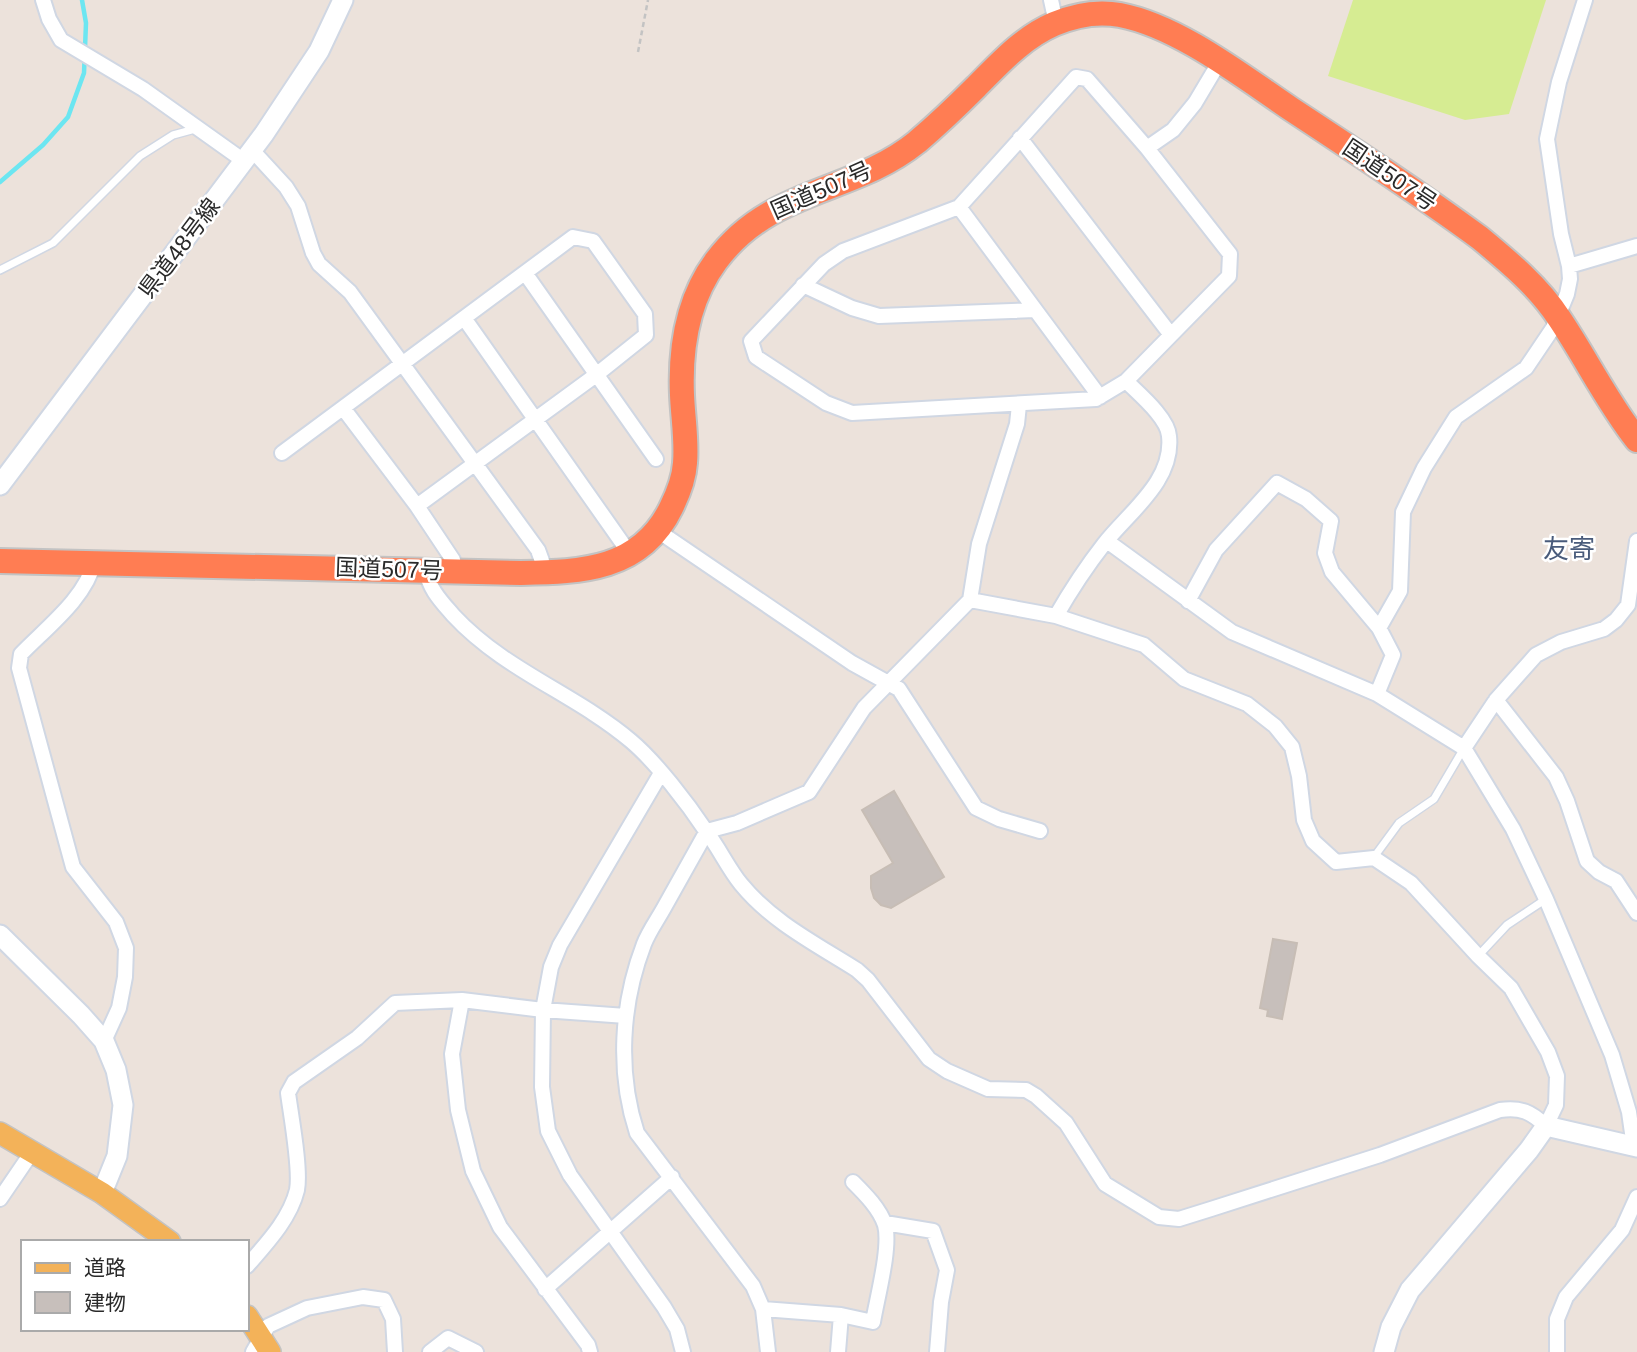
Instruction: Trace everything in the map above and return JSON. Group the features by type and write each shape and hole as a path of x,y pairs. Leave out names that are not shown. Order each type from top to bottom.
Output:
{"highway":[{"name":"国道507号","path":"0,561 541,572 601,566 630,554 658,531 676,498 685,462 681,360 684,337 696,295 716,261 742,233 773,210 860,174 912,146 974,90 1054,11 1121,15 1166,32 1220,61 1480,238 1512,264 1558,316 1611,404 1637,440"}],"main road":[{"path":"0,1133 102,1194 167,1240"},
{"path":"248,1319 261,1346"}],"street":[{"path":"43,0 49,19 61,40 144,89 200,128 248,155 286,187 298,206 319,264 349,292 476,463 538,550 542,561 541,572"},
{"name":"県道48号線","path":"0,485 248,155 318,51 343,0"},
{"path":"1379,628 1399,591 1403,512 1424,468 1456,417 1525,368 1553,328 1567,294 1569,266 1560,234 1547,139 1559,82 1585,0"},
{"path":"1147,148 1173,130 1195,103 1220,61"},
{"path":"1076,77 1087,79 1147,148 1230,254 1229,276 1126,381 1100,397 1018,405 852,413 826,403 755,357 751,341 824,264 843,251 959,207 1076,77"},
{"path":"1020,138 1171,335"},
{"path":"959,207 1100,397"},
{"path":"282,453 573,237 593,241 645,314 646,335 596,375 417,506"},
{"path":"1569,266 1637,246"},
{"path":"525,273 656,459"},
{"path":"803,285 852,308 879,316 1035,310"},
{"path":"464,318 630,554"},
{"path":"1056,616 1078,578 1151,491 1167,464 1170,433 1156,411 1126,381"},
{"path":"768,1352 763,1309 753,1286 637,1133 628,1106 625,1073 626,1016 632,982 645,942 707,831 737,823 809,792 864,708 970,600 979,544 1017,424 1018,405"},
{"path":"343,408 417,506 453,560 456,571"},
{"path":"1188,601 1216,550 1277,483 1306,499 1331,521 1325,553 1332,572 1379,628 1393,655 1377,694"},
{"path":"658,531 852,663 899,689 976,808 999,819 1040,831"},
{"path":"426,570 428,581 437,597 484,645 595,715 632,742 661,773 707,831 742,885 776,919 857,970 868,980 929,1059 947,1071 988,1089 1026,1090 1036,1096 1066,1123 1105,1184 1158,1217 1179,1219 1200,1213 1380,1155 1500,1110 1515,1108 1530,1112 1546,1126 1636,1147 1612,1055 1546,899 1513,829 1464,748 1377,694 1232,632 1107,541"},
{"path":"1464,748 1496,700 1536,655 1561,642 1604,629 1616,620 1628,605 1635,574 1637,541"},
{"path":"94,562 91,576 83,590 21,654 19,668 73,867 116,922 126,948 125,978 119,1008 104,1041"},
{"path":"970,600 1056,616 1144,645 1184,679 1247,704 1275,726 1292,747 1299,776 1304,820 1313,841 1336,862 1374,858 1410,883 1511,988 1548,1052 1557,1076 1556,1105 1546,1126 1524,1156 1410,1290 1391,1327 1384,1352"},
{"path":"1496,700 1556,777 1587,861 1599,872 1616,881 1637,912"},
{"path":"661,773 560,945 551,967 542,1010 542,1087 548,1131 570,1175 611,1229 677,1329 682,1352"},
{"path":"0,935 81,1014 104,1041 116,1070 123,1105 117,1156 102,1194"},
{"path":"248,1265 271,1238 288,1211 297,1188 288,1093 294,1082 357,1038 395,1003 462,1000 542,1010 626,1016"},
{"path":"462,1000 452,1054 458,1110 473,1171 500,1227 588,1345 590,1352"},
{"path":"0,1199 32,1152"},
{"path":"545,1289 672,1177"},
{"path":"763,1309 842,1315 873,1322 887,1239 885,1223 867,1196 853,1182"},
{"path":"1557,1352 1557,1319 1566,1297 1622,1230 1637,1197"},
{"path":"885,1223 933,1231 939,1245 947,1270 940,1302 937,1352"},
{"path":"261,1346 268,1326 307,1308 363,1297 384,1300 393,1319 395,1352"},
{"path":"838,1352 842,1315"},
{"path":"430,1352 448,1338 476,1352"}],"lane":[{"path":"0,271 52,243 140,156 173,135 200,128"},
{"path":"1374,858 1399,823 1434,799 1464,748"},
{"path":"1478,956 1507,925 1546,899"}],"path":[{"path":"638,52 648,0"}],"green space":[{"path":"1353,0 1546,0 1509,114 1465,120 1328,76"}],"building":[{"path":"894,791 944,877 891,908 881,905 874,898 871,876 893,863 862,810"},
{"path":"1273,939 1297,943 1282,1019 1267,1016 1268,1010 1260,1008"}],"waterway":[{"path":"0,182 43,145 68,117 84,73 86,23 82,0"}],"district":[{"name":"友寄","path":"1569,549"}]}
